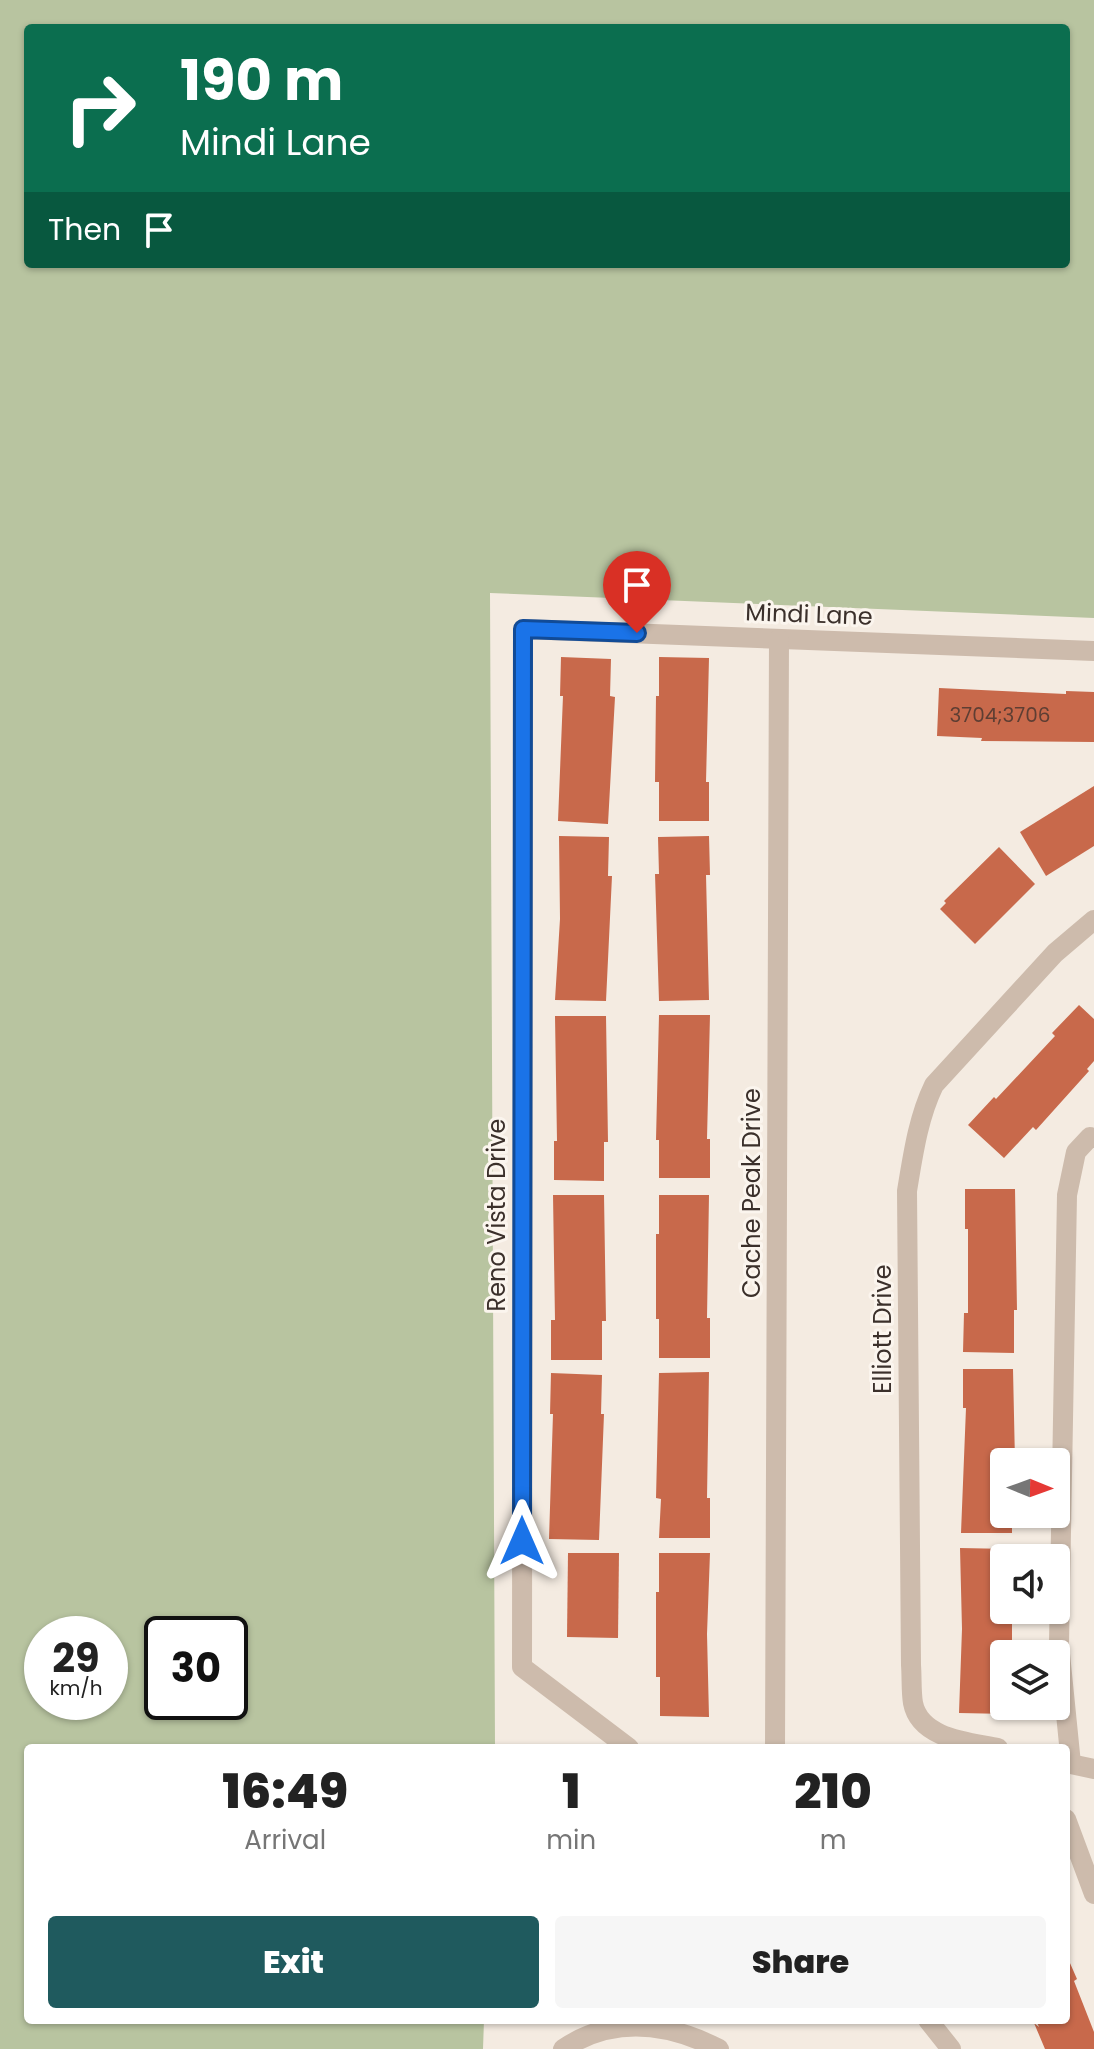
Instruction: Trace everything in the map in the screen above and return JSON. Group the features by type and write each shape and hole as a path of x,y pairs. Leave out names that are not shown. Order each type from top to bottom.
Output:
{"street":[{"name":"Mindi Lane","path":"523,629 1094,651"},
{"name":"Reno Vista Drive","path":"523,629 522,1667 624,1744"},
{"name":"Cache Peak Drive","path":"775,1744 779,639"},
{"name":"Elliott Drive","path":"982,1744 936,1732 922,1723 914,1706 911,1665 907,1191 916,1141 934,1085 1055,953 1094,920"},
{"path":"1066,1744 1059,1644 1067,1195 1076,1152 1090,1137 1094,1138"},
{"path":"1070,1764 1094,1769"},
{"path":"1070,1830 1094,1894"},
{"path":"931,2024 951,2049"},
{"path":"563,2049 597,2042 623,2026 659,2027 690,2034 719,2049"}],"green space":[{"path":"0,0 1094,0 1094,618 490,593 495,1744 24,1744 24,2024 484,2024 483,2049 0,2049"}],"building":[{"path":"561,657 611,659 610,696 615,697 608,824 558,821 563,696 560,696"},
{"path":"659,657 709,658 706,782 709,782 709,821 659,821 659,782 655,782"},
{"path":"939,688 1066,694 1066,691 1094,692 1094,742 981,741 982,738 937,736"},
{"path":"1094,786 1094,846 1046,876 1020,832"},
{"path":"559,836 609,837 608,876 612,876 606,1001 555,1000 560,919"},
{"path":"709,836 710,875 706,875 709,1000 659,1001 655,874 659,874 658,837"},
{"path":"999,847 1035,884 975,944 940,909 946,903 944,901"},
{"path":"1079,1005 1094,1019 1094,1061 1087,1069 1089,1071 1036,1130 1033,1127 1004,1158 968,1125 1055,1036 1052,1033"},
{"path":"659,1015 710,1015 707,1139 710,1139 710,1178 659,1178 659,1140 656,1140"},
{"path":"555,1016 606,1016 608,1142 604,1142 604,1181 554,1180 554,1141 557,1141"},
{"path":"965,1189 1015,1189 1017,1310 1014,1310 1014,1353 963,1352 964,1313 968,1313"},
{"path":"553,1195 604,1195 606,1321 602,1321 602,1360 551,1360 551,1320 555,1320"},
{"path":"659,1195 709,1195 707,1318 710,1318 710,1358 659,1358 656,1234 659,1234"},
{"path":"963,1369 1013,1369 1015,1448 990,1448 990,1528 1012,1528 1012,1533 961,1533 966,1408 963,1408"},
{"path":"709,1372 707,1498 710,1498 710,1538 659,1538 661,1499 656,1498 659,1373"},
{"path":"551,1373 602,1375 601,1414 604,1414 599,1540 549,1539 553,1414 550,1414"},
{"path":"960,1548 990,1549 990,1624 1012,1624 1012,1640 990,1640 990,1714 959,1713 962,1629"},
{"path":"568,1553 619,1553 618,1638 567,1637"},
{"path":"659,1553 710,1553 707,1634 709,1717 660,1716 660,1677 656,1677"},
{"path":"1070,1963 1094,2032 1094,2049 1045,2049 1034,2024 1039,2027 1038,2024 1070,2024"}],"route":[{"path":"522,1541 523,629 637,633"}]}
